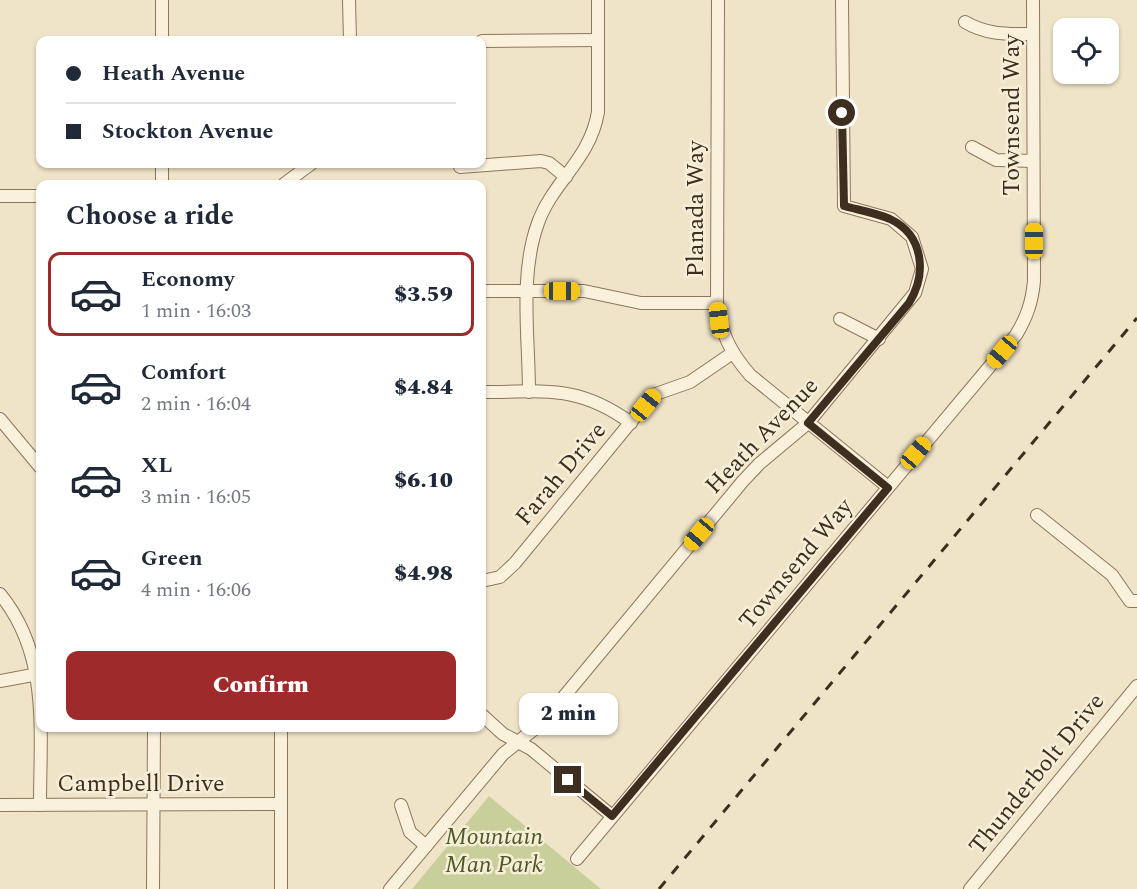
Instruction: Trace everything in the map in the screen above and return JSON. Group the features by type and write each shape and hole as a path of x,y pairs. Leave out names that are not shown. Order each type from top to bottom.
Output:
{"street":[{"path":"162,0 162,36"},
{"path":"349,0 350,36"},
{"path":"530,392 528,291 532,243 538,223 590,143 595,129 598,112 598,0"},
{"name":"Planada Way","path":"718,0 717,303 722,330 731,354 750,375 888,488"},
{"name":"Heath Avenue","path":"390,889 503,754 538,726 552,711 751,472 808,423 912,298 922,269 919,253 912,237 891,219 844,206 842,0"},
{"name":"Townsend Way","path":"577,859 1017,335 1026,319 1033,297 1034,281 1033,0"},
{"path":"965,22 980,31 995,34 1033,34"},
{"path":"486,41 598,40"},
{"path":"972,147 996,160 1033,160"},
{"path":"486,165 541,161 549,163 566,177"},
{"path":"289,180 306,168"},
{"path":"0,196 36,196"},
{"path":"486,291 597,292 641,303 717,303"},
{"path":"840,319 879,339"},
{"name":"Farah Drive","path":"486,579 500,577 515,563 653,395 690,382 731,354"},
{"path":"486,392 577,394 608,407 631,423"},
{"path":"0,419 36,462"},
{"path":"1037,515 1112,575 1130,601 1137,601"},
{"path":"0,594 20,621 36,668"},
{"path":"0,681 36,674"},
{"name":"Thunderbolt Drive","path":"970,889 1137,686"},
{"path":"486,719 503,734 518,741 612,816"},
{"path":"39,732 40,805"},
{"path":"153,889 154,732"},
{"path":"281,732 281,889"},
{"name":"Campbell Drive","path":"0,805 281,804"},
{"path":"401,805 410,832 426,846"}],"green space":[{"name":"Mountain Man Park","path":"489,796 601,889 412,889"}],"railway":[{"path":"659,889 1137,318"}],"route":[{"path":"568,780 612,816 888,488 808,423 909,303 919,284 922,269 919,253 912,237 903,227 891,219 844,206 842,113"}]}
